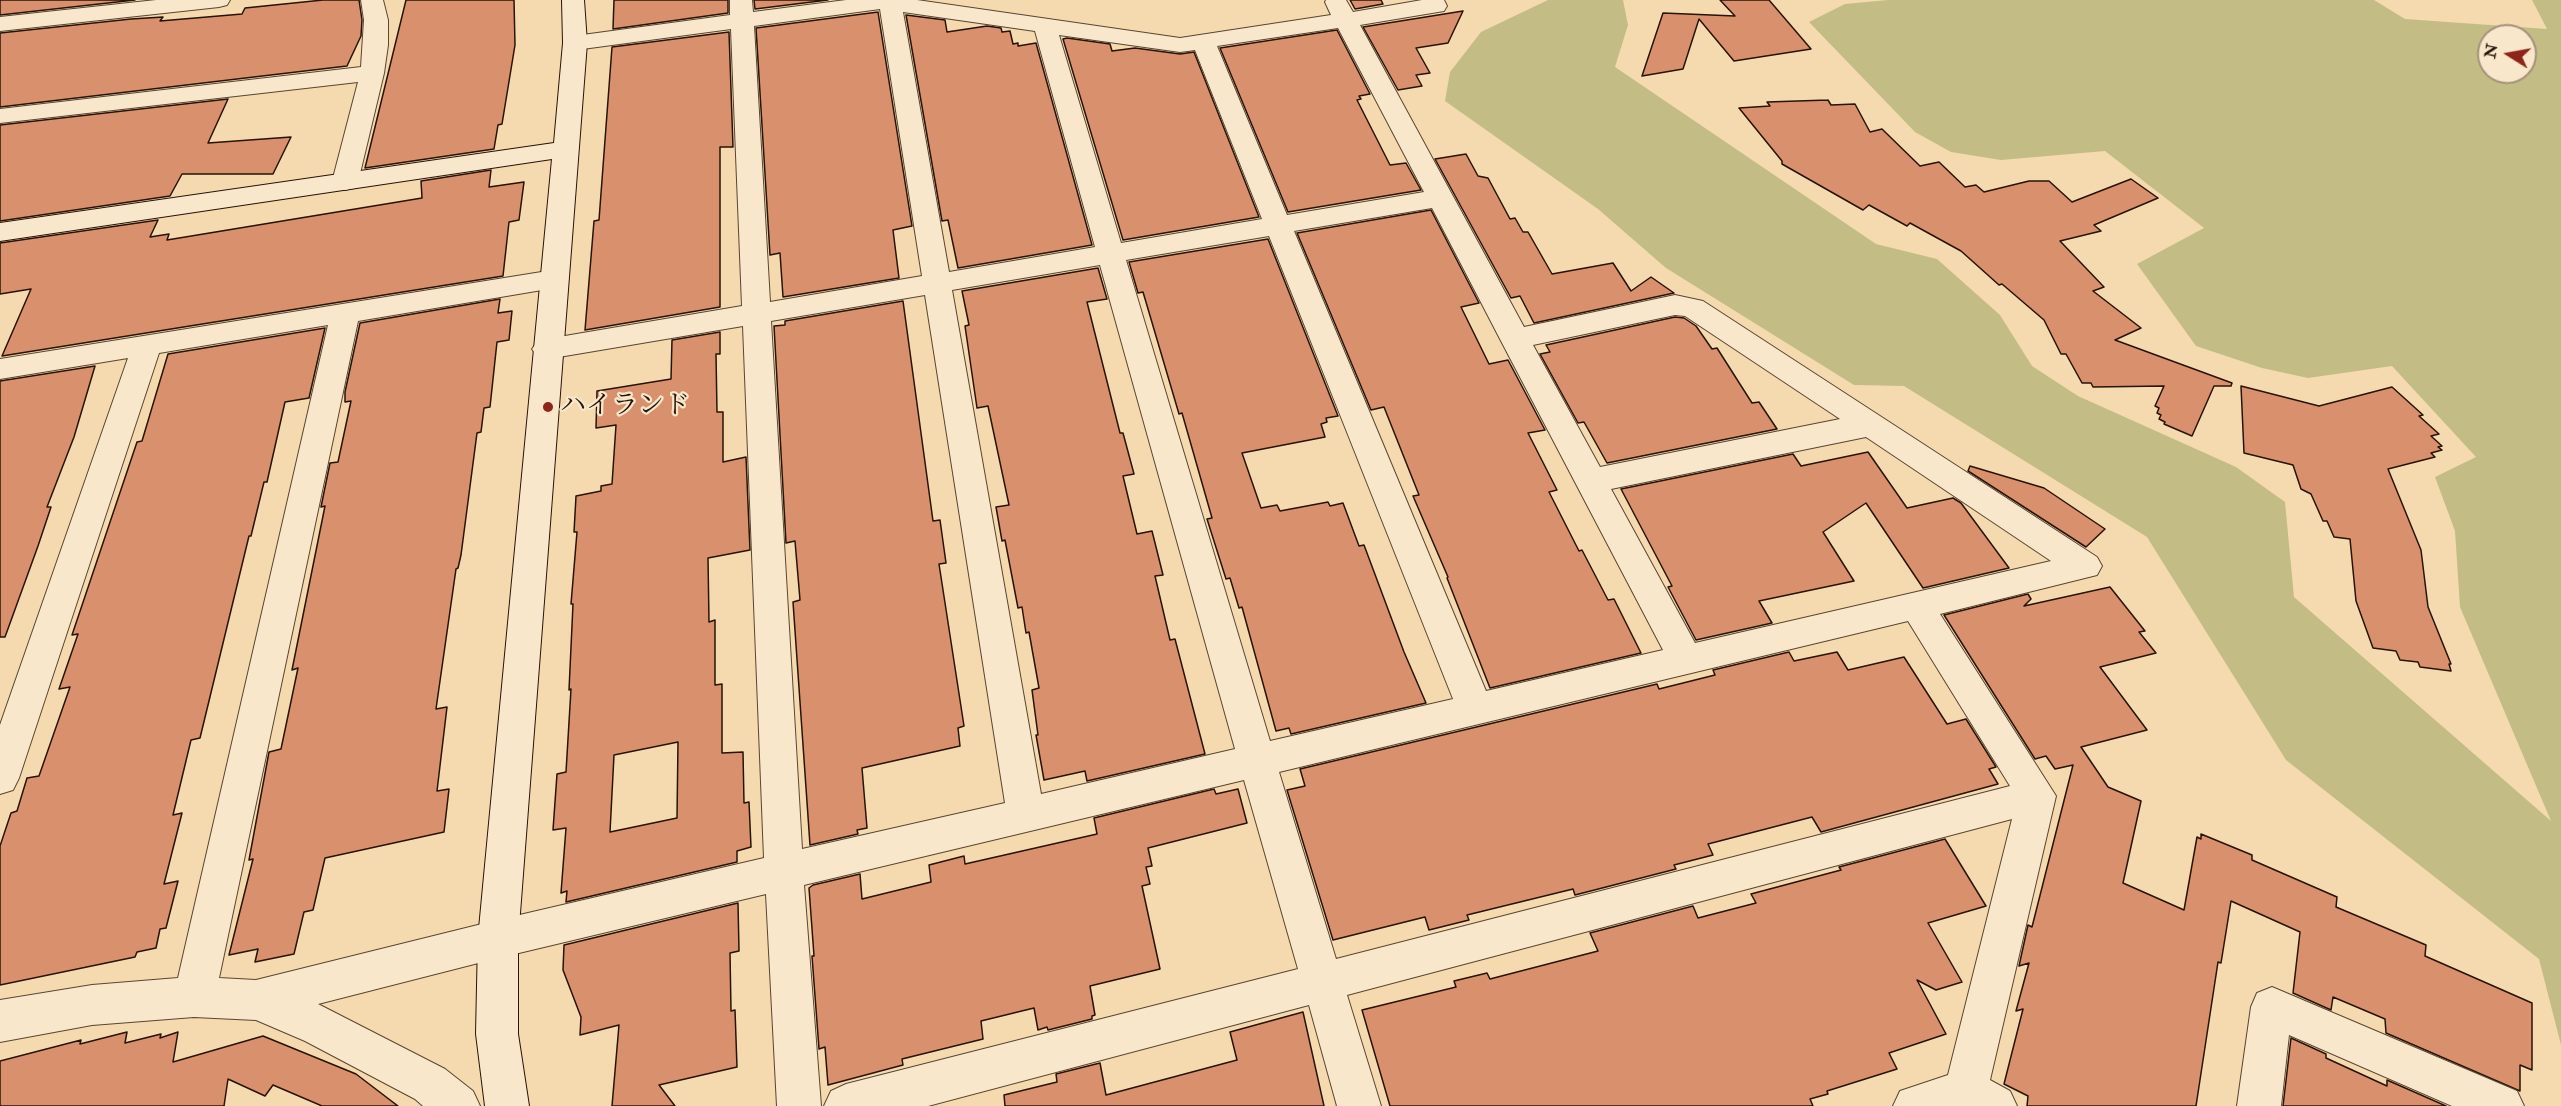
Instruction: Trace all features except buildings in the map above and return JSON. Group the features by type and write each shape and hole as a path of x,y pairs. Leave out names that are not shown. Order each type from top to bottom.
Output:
{"street":[{"path":"0,24 219,0"},
{"path":"345,183 372,73 376,28 372,0"},
{"path":"507,1106 497,1034 498,939 566,149 574,43 573,0"},
{"path":"574,43 742,10 875,2 1180,45 1340,10 1436,6 1433,0"},
{"path":"875,2 938,284 1026,815"},
{"path":"742,10 784,872 799,1106"},
{"path":"1340,10 1686,660"},
{"path":"1045,25 1359,1106"},
{"path":"1203,41 1475,709"},
{"path":"0,117 372,73"},
{"path":"0,232 566,149"},
{"path":"548,349 1440,198"},
{"path":"0,369 554,279"},
{"path":"0,1021 92,1005 194,997 256,1000 498,939 2085,566 1693,308 1675,305 1515,339"},
{"path":"194,997 345,314"},
{"path":"0,778 147,346"},
{"path":"1591,481 1868,425"},
{"path":"1915,1106 1974,1101 2037,796 1917,606"},
{"path":"846,1106 2037,796"},
{"path":"256,1000 320,1026 430,1084 458,1106"},
{"path":"2259,1106 2272,1006 2502,1106"}],"shaded area":[{"path":"1548,0 1623,0 1628,25 1615,67 1876,244 1937,259 2000,315 2032,366 2078,396 2236,467 2285,502 2294,597 2551,821 2460,607 2455,531 2435,477 2476,457 2392,366 2308,378 2262,368 2196,346 2137,264 2204,228 2105,151 2001,160 1951,152 1915,132 1809,22 1845,4 1888,0 2374,0 2405,19 2477,24 2477,84 2537,84 2537,28 2547,29 2532,0 2561,0 2561,1045 2539,959 2286,760 2147,537 1904,386 1854,385 1666,268 1598,209 1445,101 1450,72 1481,32"}],"place":[{"name":"ハイランド","path":"548,407"}]}
